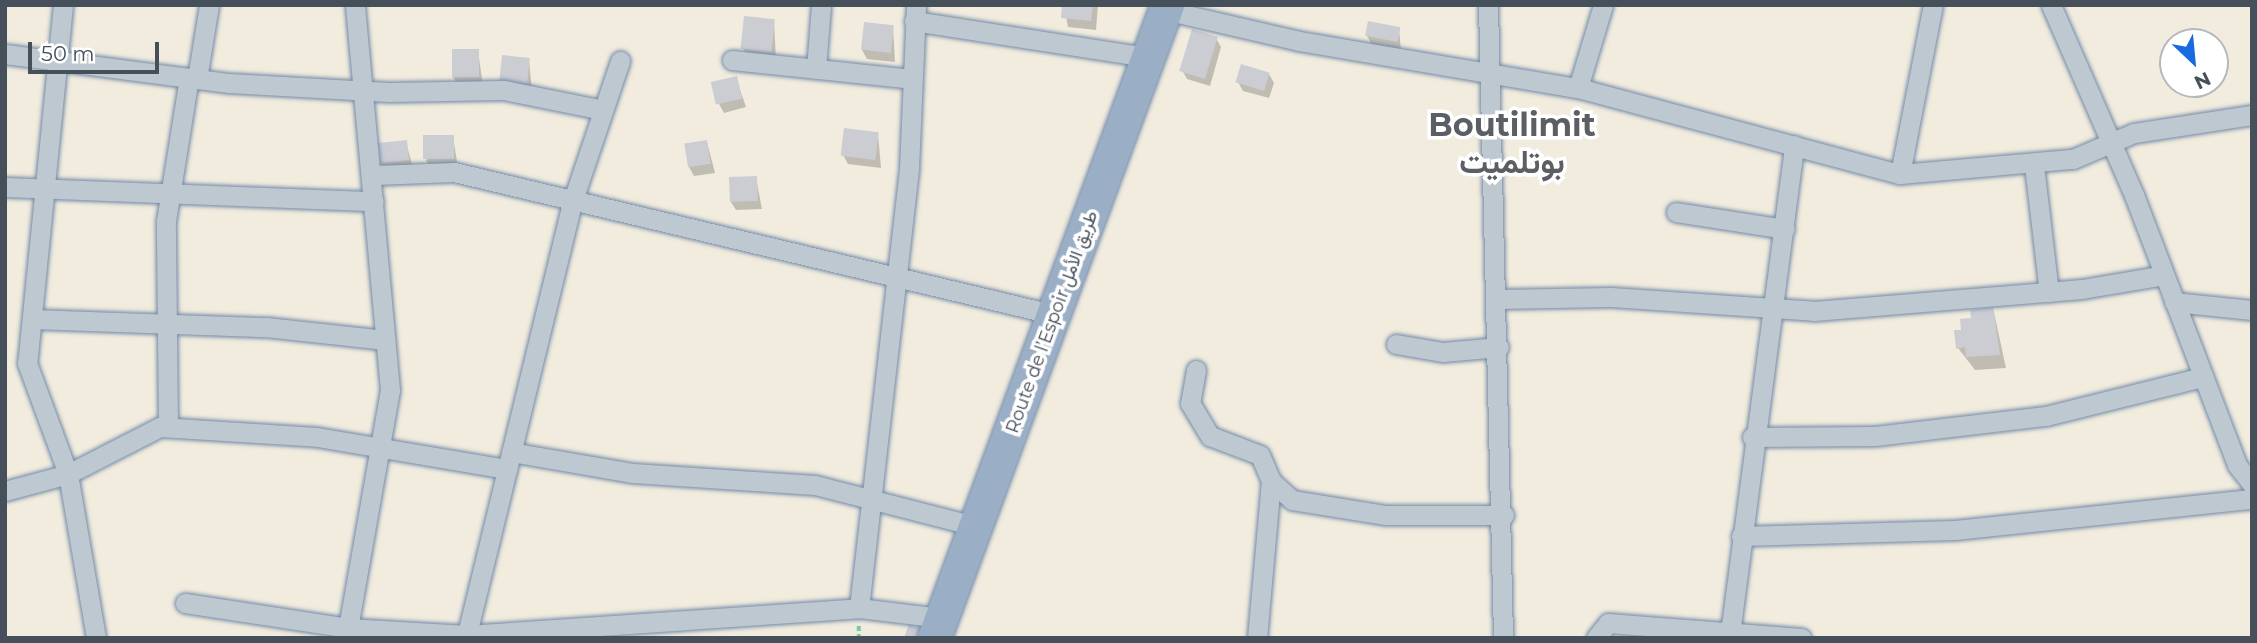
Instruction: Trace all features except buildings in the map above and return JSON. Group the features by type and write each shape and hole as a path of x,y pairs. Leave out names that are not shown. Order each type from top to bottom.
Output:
{"highway":[{"name":"Route de l’Espoir طريق الأمل","path":"938,628 979,527 1166,7"}],"street":[{"path":"63,5 48,190 27,363 68,474 96,638"},
{"path":"168,427 165,323 169,198 209,5"},
{"path":"348,628 390,390 374,201 375,175 358,90 355,5"},
{"path":"816,69 821,5"},
{"path":"1488,5 1504,515 1503,638"},
{"path":"1578,88 1603,5"},
{"path":"1899,174 1933,5"},
{"path":"2051,5 2164,275 2237,465 2252,484"},
{"path":"1166,7 1299,41 1578,88 1899,174 2035,165 2073,159 2109,143 2252,115"},
{"path":"859,608 874,498 894,276 909,168 915,13 1147,57"},
{"path":"5,54 193,79 358,90 504,90 603,110"},
{"path":"732,60 912,79"},
{"path":"467,636 573,200 620,61"},
{"path":"1718,636 1731,626 1752,437 1785,229 1794,145"},
{"path":"2035,165 2049,292"},
{"path":"375,175 454,172 1056,315"},
{"path":"5,187 169,198 374,201"},
{"path":"1675,212 1785,229"},
{"path":"1498,299 1611,297 1772,312 2049,292 2164,275"},
{"path":"2174,302 2252,310"},
{"path":"32,318 165,323 385,340"},
{"path":"1396,344 1443,352 1499,347"},
{"path":"1196,370 1190,403 1210,436 1260,455 1271,481 1292,500 1326,510 1504,515"},
{"path":"1752,437 1875,436 2046,415 2203,377"},
{"path":"5,491 68,474 168,427 317,437 381,453 816,485 979,527"},
{"path":"1257,638 1271,481"},
{"path":"1741,536 1955,530 2252,499"},
{"path":"185,603 309,630 348,628 467,636 859,608 938,628"},
{"path":"1596,638 1608,623 1718,636 1801,638"}],"sand":[{"path":"5,5 2252,5 2252,638 5,638"}],"district":[{"name":"Boutilimit بوتلميت","path":"1512,144"}]}
